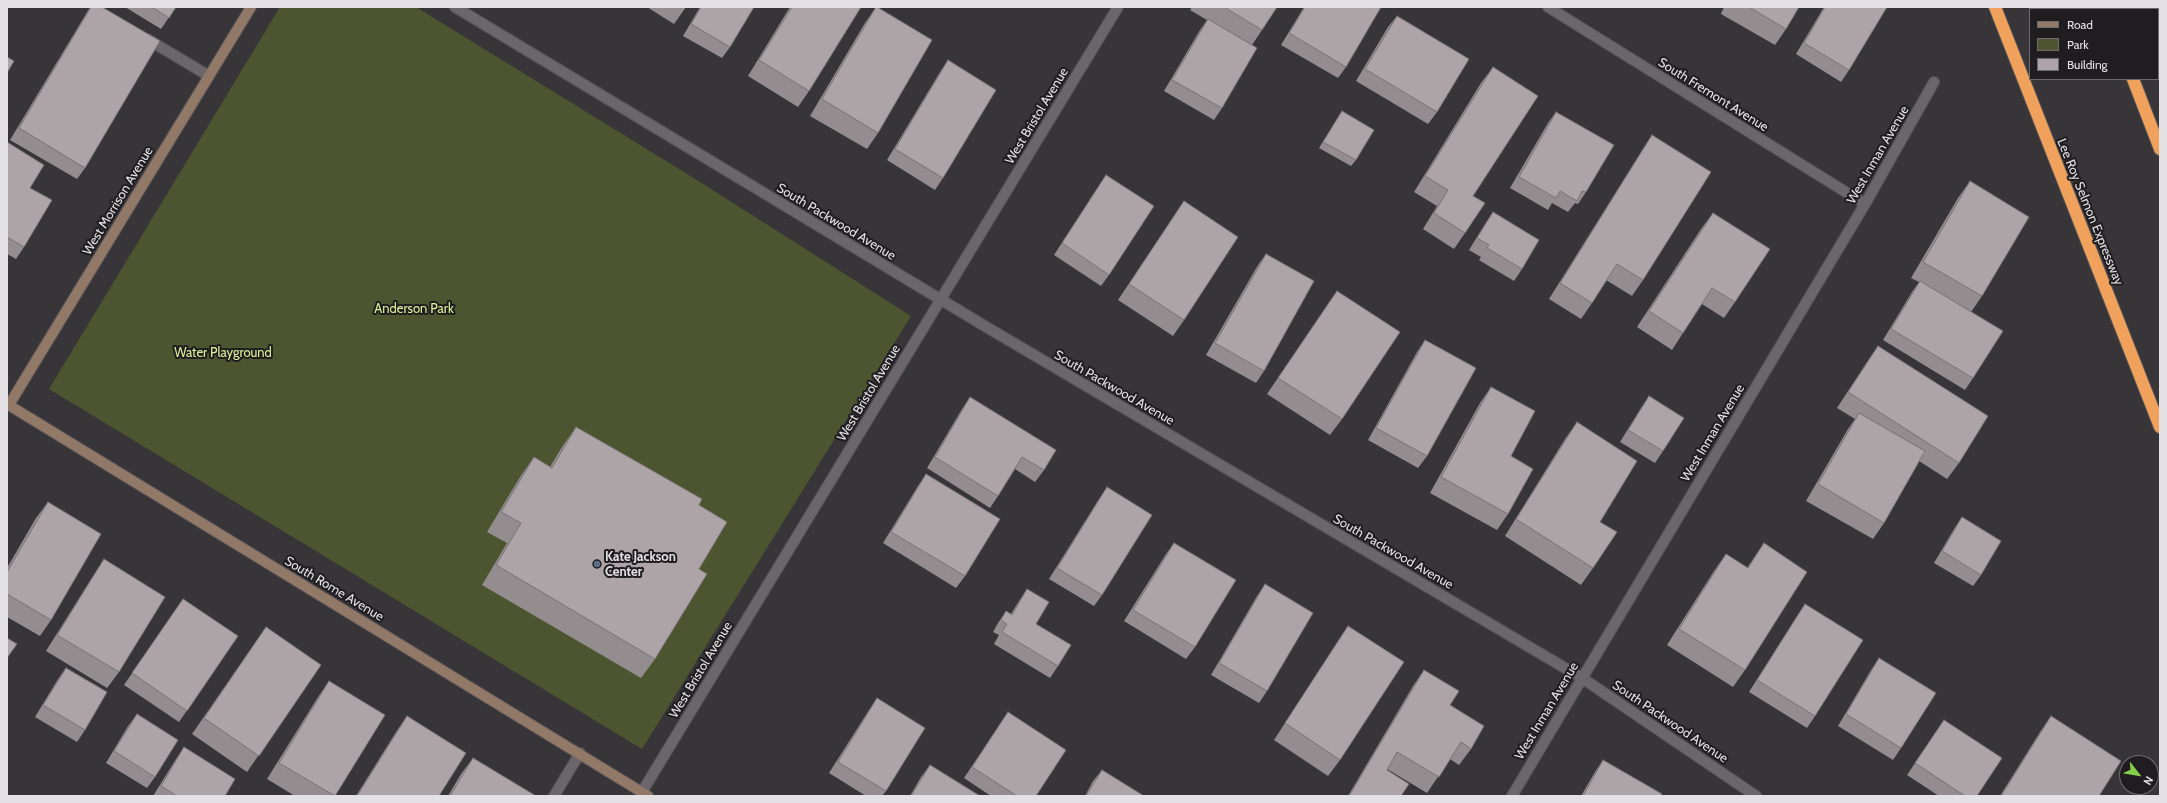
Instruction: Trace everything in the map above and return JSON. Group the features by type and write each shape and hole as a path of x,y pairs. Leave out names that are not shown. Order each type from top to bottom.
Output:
{"highway":[{"name":"Lee Roy Selmon Expressway","path":"1994,7 2160,427"},
{"path":"2133,80 2160,149"}],"street":[{"name":"West Morrison Avenue","path":"8,406 251,7"},
{"name":"South Packwood Avenue","path":"455,7 941,300 1582,678 1756,796"},
{"name":"West Bristol Avenue","path":"645,794 1118,7"},
{"name":"South Fremont Avenue","path":"1548,7 1865,204"},
{"path":"135,31 209,76"},
{"name":"West Inman Avenue","path":"1512,796 1865,204 1934,82"},
{"name":"South Rome Avenue","path":"8,406 580,753 645,794"},
{"path":"554,796 580,753"}],"green space":[{"name":"Anderson Park","path":"280,7 416,7 692,177 911,316 642,749 49,389"}],"building":[{"path":"91,7 102,7 160,41 85,168 19,128"},
{"path":"152,7 176,7 169,18"},
{"path":"701,7 754,7 730,47 691,24"},
{"path":"792,7 861,7 809,91 759,60"},
{"path":"876,7 932,40 878,133 822,99"},
{"path":"1224,7 1277,7 1262,30"},
{"path":"1305,7 1381,7 1346,67 1289,33"},
{"path":"1749,7 1799,7 1786,29"},
{"path":"1825,7 1887,7 1849,70 1804,43"},
{"path":"1397,16 1469,59 1437,112 1365,69"},
{"path":"1208,19 1257,48 1222,108 1172,80"},
{"path":"7,57 14,61 7,73"},
{"path":"948,60 996,90 943,178 895,149"},
{"path":"1493,67 1538,96 1473,196 1485,203 1465,233 1434,213 1448,190 1425,176"},
{"path":"1342,111 1374,130 1356,160 1323,142"},
{"path":"1556,112 1614,145 1586,192 1582,191 1577,201 1560,191 1556,198 1519,177"},
{"path":"1652,135 1711,172 1643,280 1617,264 1592,303 1560,283"},
{"path":"7,142 44,165 30,188 52,200 24,247 7,237"},
{"path":"1106,175 1154,206 1109,275 1062,243"},
{"path":"1970,181 2029,217 1982,296 1923,262"},
{"path":"1184,201 1238,237 1184,320 1129,284"},
{"path":"1493,212 1539,240 1522,269 1487,248 1489,245 1477,238"},
{"path":"1713,213 1770,249 1735,302 1712,288 1683,333 1649,311"},
{"path":"1266,254 1314,281 1264,371 1215,343"},
{"path":"1920,281 2003,331 1973,378 1891,329"},
{"path":"1337,291 1400,332 1342,419 1278,378"},
{"path":"1425,340 1476,368 1427,456 1376,428"},
{"path":"1878,346 1988,416 1959,463 1848,392"},
{"path":"1491,387 1535,411 1511,456 1533,469 1508,514 1441,477"},
{"path":"1649,396 1684,418 1663,451 1628,430"},
{"path":"970,397 1056,450 1044,470 1022,457 998,496 935,457"},
{"path":"1859,413 1925,451 1884,523 1818,484"},
{"path":"1577,422 1637,461 1600,522 1617,532 1593,568 1516,519"},
{"name":"Kate Jackson Center","path":"576,427 702,499 699,505 727,522 699,569 707,574 655,659 496,565 521,523 501,512 534,457 552,468"},
{"path":"926,474 1000,519 965,576 891,532"},
{"path":"1107,487 1152,515 1102,595 1057,568"},
{"path":"48,502 101,534 51,620 7,594 7,572"},
{"path":"1962,517 2001,541 1981,575 1942,551"},
{"path":"1174,543 1236,580 1195,647 1133,610"},
{"path":"1764,543 1807,572 1745,670 1679,629 1726,554 1748,568"},
{"path":"104,559 165,597 119,672 57,635"},
{"path":"1265,584 1313,613 1267,691 1219,663"},
{"path":"1027,589 1049,602 1036,624 1071,645 1058,666 1002,632 1007,624 1001,620 1006,611 1012,615"},
{"path":"183,599 238,636 187,711 132,673"},
{"path":"1805,604 1863,640 1815,716 1757,680"},
{"path":"1348,626 1404,662 1340,760 1285,723"},
{"path":"266,627 321,665 259,756 204,718"},
{"path":"7,638 17,644 7,658"},
{"path":"1879,658 1936,693 1901,748 1846,714"},
{"path":"66,668 107,692 85,730 43,705"},
{"path":"1424,670 1459,691 1450,705 1484,726 1471,749 1461,742 1439,777 1397,752 1387,770 1409,784 1401,796 1349,796"},
{"path":"329,681 385,715 335,796 279,763"},
{"path":"877,698 925,728 886,791 838,762"},
{"path":"1008,712 1066,750 1036,796 1017,796 972,767"},
{"path":"137,714 178,740 155,777 114,751"},
{"path":"407,716 466,753 439,796 357,796"},
{"path":"2051,716 2119,760 2119,764 2099,796 2001,796"},
{"path":"1944,720 2002,758 1977,796 1965,796 1915,763"},
{"path":"184,747 235,779 225,796 177,796 161,786"},
{"path":"473,758 536,796 450,796"},
{"path":"1603,760 1662,794 1660,796 1583,796"},
{"path":"930,765 980,796 911,796"},
{"path":"1102,770 1144,796 1086,796"}],"place":[{"name":"Kate Jackson Center","path":"597,564"}],"park label":[{"name":"Water Playground","path":"223,353"}]}
